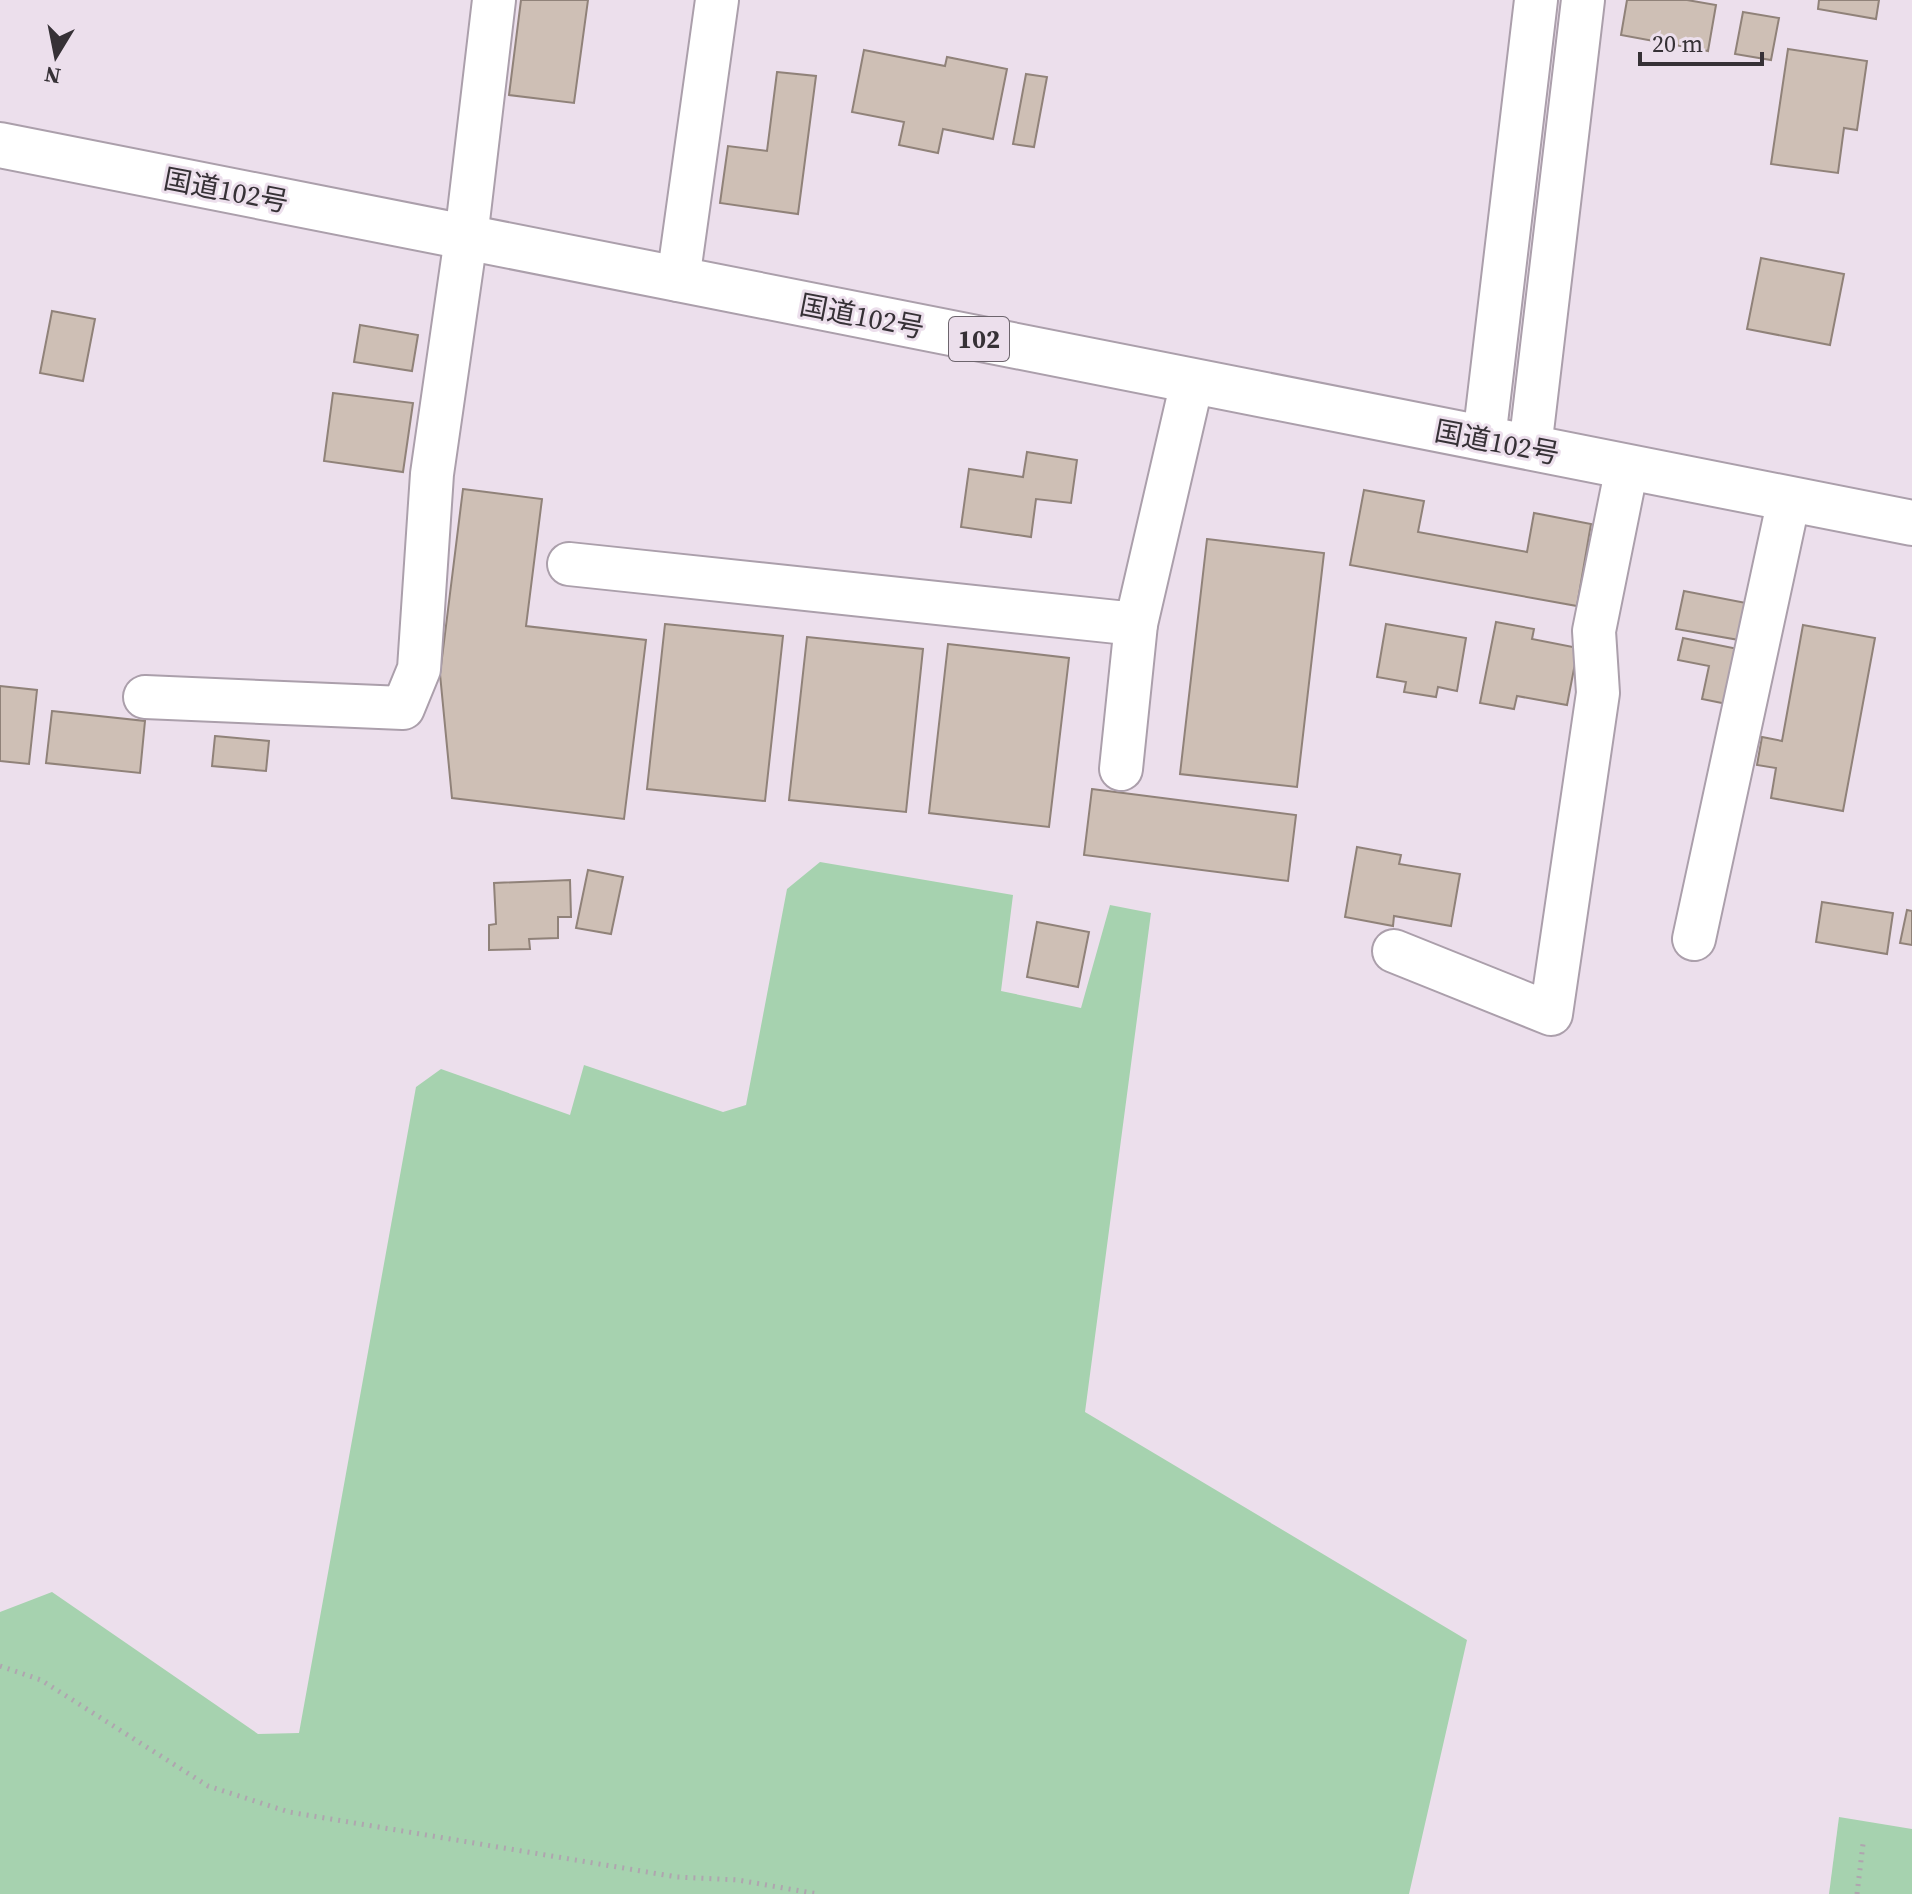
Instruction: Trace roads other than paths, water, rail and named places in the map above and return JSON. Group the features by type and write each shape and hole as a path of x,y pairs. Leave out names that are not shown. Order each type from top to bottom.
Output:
{"highway":[{"name":"国道102号","path":"0,146 1912,523"}],"lane":[{"path":"145,697 403,708 419,669 432,474 466,238 494,0"},
{"path":"678,280 717,0"},
{"path":"1484,439 1536,0"},
{"path":"1530,448 1583,0"},
{"path":"1121,769 1136,624 1192,382"},
{"path":"1394,951 1551,1014 1598,693 1594,631 1627,467"},
{"path":"1694,939 1789,499"},
{"path":"569,564 1136,624"}]}
